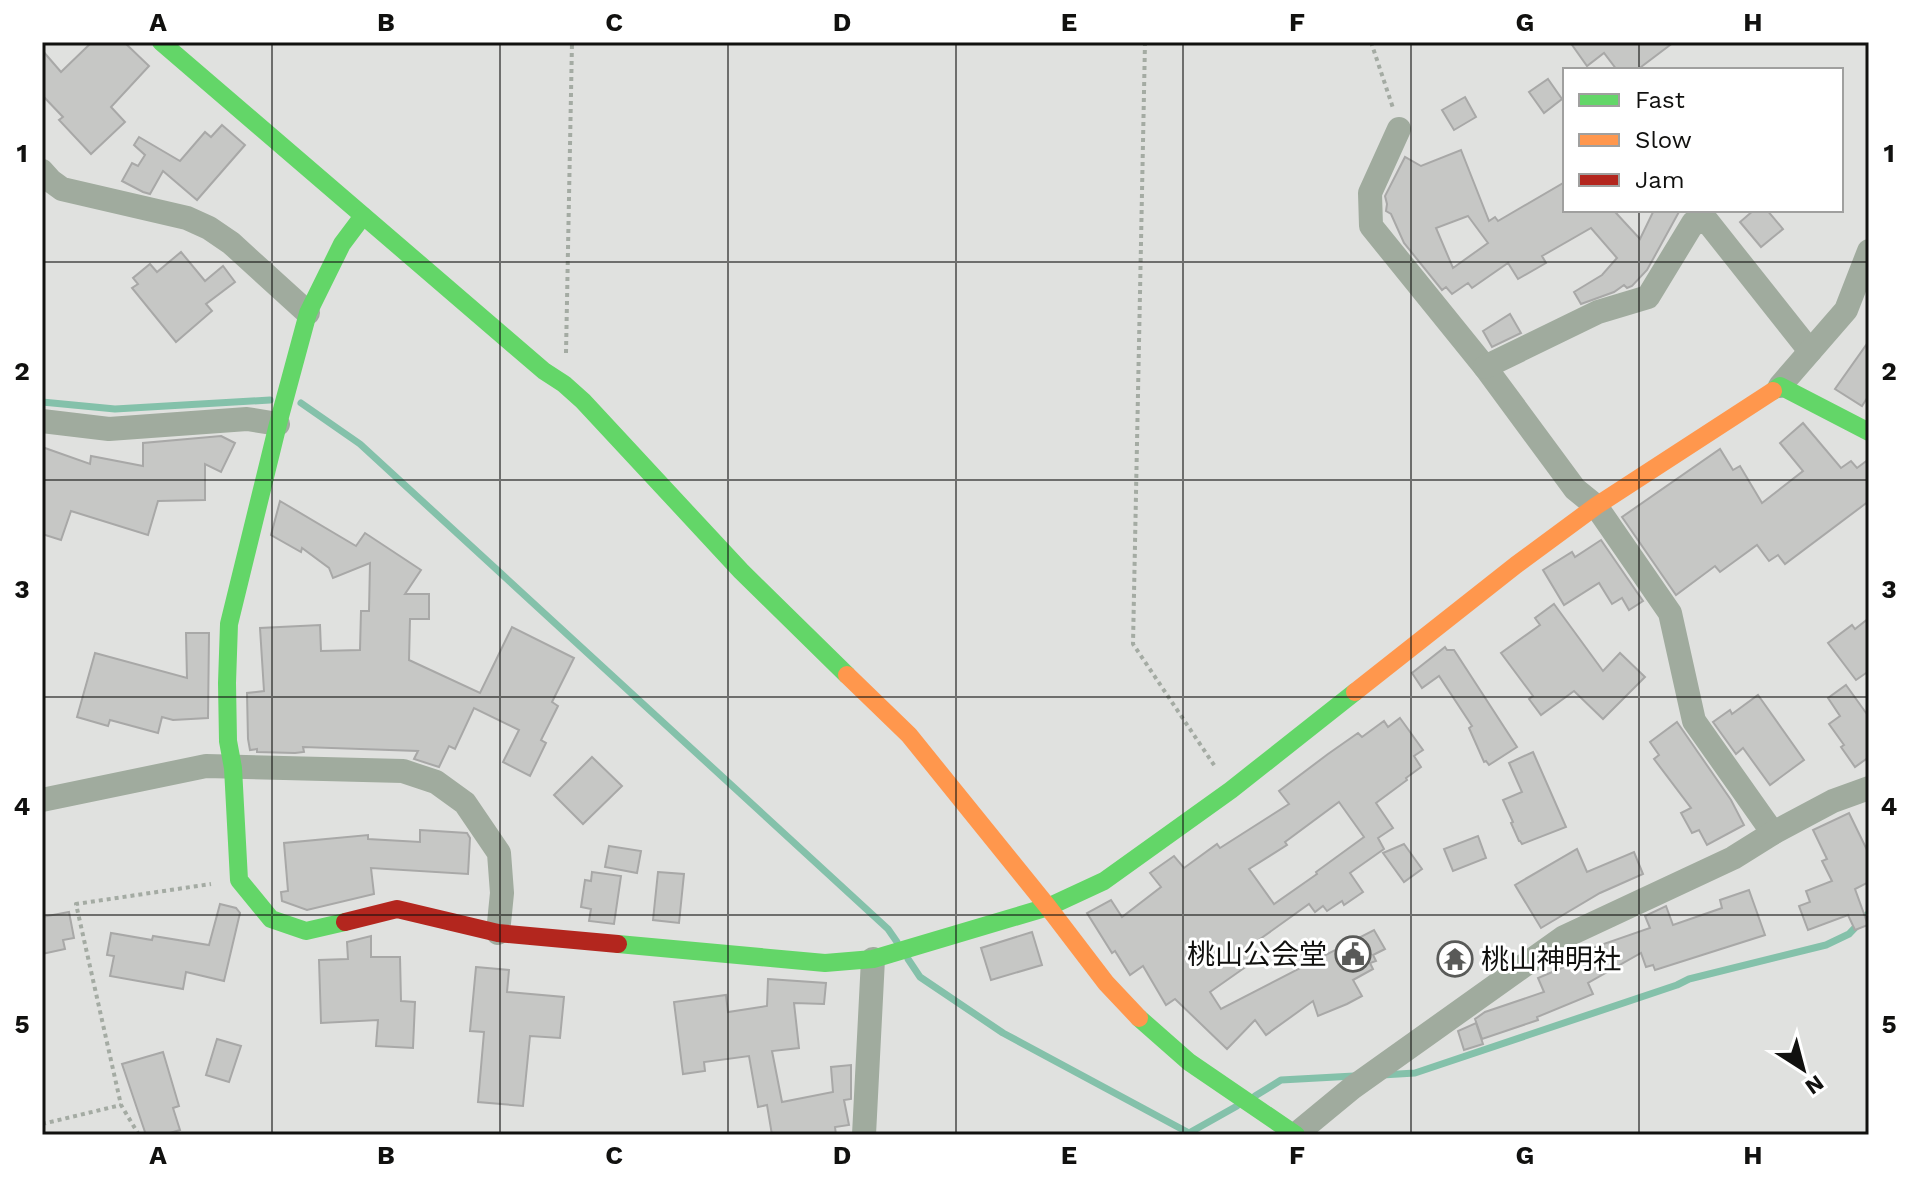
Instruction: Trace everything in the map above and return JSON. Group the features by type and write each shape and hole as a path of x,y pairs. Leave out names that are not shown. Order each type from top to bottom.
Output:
{"street":[{"path":"161,42 544,371 583,401 741,571 909,735 1106,983 1141,1020 1189,1062 1296,1135 1352,1088 1564,937 1733,858 1833,801 1869,788"},
{"path":"1399,129 1370,193 1371,226 1485,367 1575,489 1596,506 1670,613 1694,721 1773,833"},
{"path":"42,171 62,189 187,218 209,228 231,243 308,313"},
{"path":"363,216 342,244 308,313 229,624 228,741 233,768 239,880 271,919 306,931 397,909 498,933 825,963 873,959 1048,907 1104,881 1231,790 1516,565 1596,506 1780,386 1846,310 1869,251"},
{"path":"1485,367 1598,312 1648,297 1693,223 1707,221 1810,351"},
{"path":"1780,386 1869,432"},
{"path":"42,421 109,429 247,419 278,424"},
{"path":"42,800 206,766 403,771 436,782 465,803 499,853 502,893 498,933"},
{"path":"864,1135 873,959"}],"path":[{"path":"564,384 572,42"},
{"path":"1145,42 1133,644 1231,790"},
{"path":"1371,42 1399,129"},
{"path":"139,1135 121,1105 76,904 239,880"},
{"path":"42,1124 121,1105"}],"building":[{"path":"92,42 124,42 149,66 111,107 125,122 91,154 59,120 63,117 42,95 42,50 61,72"},
{"path":"1570,42 1674,42 1640,68 1615,68 1604,53 1587,66"},
{"path":"1548,79 1562,99 1544,113 1529,92"},
{"path":"1465,97 1476,117 1454,130 1442,110"},
{"path":"222,125 245,145 197,200 163,171 150,194 122,181 132,163 138,166 145,155 134,145 139,137 180,161 205,132 211,137"},
{"path":"1461,150 1489,221 1495,217 1498,221 1563,183 1563,212 1618,212 1640,239 1653,212 1679,212 1647,270 1627,288 1624,285 1581,304 1574,292 1602,275 1617,258 1591,228 1542,256 1546,263 1518,279 1508,263 1472,288 1468,283 1452,294 1446,287 1442,290 1404,243 1391,214 1386,211 1385,196 1405,157 1421,166","holes":["1468,216 1488,243 1453,268 1436,228"]},
{"path":"1752,212 1769,212 1783,229 1761,247 1740,222"},
{"path":"181,252 205,281 223,266 235,282 206,304 212,311 176,342 132,288 138,284 133,278 150,264 157,272"},
{"path":"1510,314 1521,333 1492,347 1483,331"},
{"path":"1869,341 1869,395 1862,406 1835,389"},
{"path":"1803,423 1841,468 1851,461 1857,468 1869,459 1869,501 1785,564 1778,555 1769,561 1757,545 1720,572 1715,566 1676,595 1622,517 1720,449 1733,470 1740,466 1762,503 1803,471 1780,443"},
{"path":"221,436 235,443 221,472 205,464 205,500 158,501 148,535 71,511 61,540 42,534 42,447 90,464 91,456 143,466 143,443"},
{"path":"280,501 356,546 365,533 421,570 405,594 429,594 429,619 410,619 409,660 480,693 512,627 574,658 552,702 558,706 541,740 546,743 530,776 503,762 519,730 474,708 455,749 449,746 439,767 414,759 418,751 303,747 304,752 295,753 250,750 247,693 264,691 260,628 320,625 321,651 360,650 361,611 369,611 370,563 333,578 329,568 302,548 301,552 271,535"},
{"path":"1601,540 1643,601 1629,610 1622,598 1612,604 1599,583 1564,605 1543,570 1572,552 1575,557"},
{"path":"1554,604 1603,671 1620,653 1645,677 1603,719 1574,691 1541,715 1529,699 1533,696 1501,653 1540,625 1535,618"},
{"path":"1869,618 1869,671 1856,680 1828,643 1852,625 1855,629"},
{"path":"186,633 209,633 208,718 173,720 162,717 158,733 110,720 108,726 77,717 95,653 187,678"},
{"path":"1445,647 1454,650 1517,747 1489,765 1484,762 1469,728 1472,726 1439,676 1422,688 1412,673"},
{"path":"1846,685 1869,717 1869,757 1855,767 1829,724 1840,716 1828,698"},
{"path":"1758,695 1804,760 1770,785 1743,748 1736,754 1713,722 1730,710 1732,714"},
{"path":"1400,718 1423,750 1414,756 1421,767 1376,803 1393,828 1378,838 1384,849 1350,873 1363,892 1344,905 1342,901 1327,911 1323,906 1315,912 1309,904 1246,949 1257,959 1210,992 1221,1009 1374,930 1385,949 1373,955 1376,961 1370,963 1373,969 1353,980 1362,996 1318,1016 1313,1001 1266,1035 1255,1020 1227,1049 1175,999 1166,1005 1143,966 1130,975 1087,913 1111,900 1122,917 1161,887 1150,873 1174,856 1184,868 1217,844 1220,848 1289,804 1279,791 1328,754 1358,733 1362,737 1384,721 1388,727","holes":["1339,802 1364,837 1274,904 1249,869 1287,845 1285,842"]},
{"path":"1677,722 1731,800 1744,825 1707,845 1699,830 1692,833 1681,813 1691,808 1654,759 1659,755 1650,742"},
{"path":"1533,752 1566,827 1522,844 1503,800 1522,792 1509,763"},
{"path":"592,757 622,786 583,824 554,795"},
{"path":"1849,813 1869,854 1869,882 1855,889 1868,925 1855,930 1848,915 1808,930 1799,906 1810,902 1806,891 1832,881 1822,861 1827,859 1813,830"},
{"path":"420,830 467,833 470,838 468,874 371,868 374,894 307,910 282,901 281,892 288,891 284,843 368,835 368,839 420,842"},
{"path":"1478,836 1486,858 1453,871 1444,849"},
{"path":"1404,844 1422,869 1404,882 1383,853"},
{"path":"609,846 641,851 637,873 605,867"},
{"path":"1577,849 1587,872 1634,852 1643,874 1600,893 1541,928 1515,885"},
{"path":"592,872 621,876 614,924 589,921 591,909 581,907 585,880 591,881"},
{"path":"658,872 684,874 679,923 653,920"},
{"path":"1749,890 1765,935 1655,970 1653,965 1646,967 1641,953 1588,983 1593,994 1537,1017 1538,1020 1482,1039 1475,1019 1485,1012 1544,992 1538,978 1595,954 1592,948 1650,928 1645,916 1666,906 1673,925 1722,908 1720,900"},
{"path":"220,904 236,908 240,913 224,981 186,972 183,989 110,976 114,956 107,955 111,933 209,945"},
{"path":"69,912 74,938 63,940 65,949 42,954 42,917"},
{"path":"1032,932 1042,965 991,980 981,948"},
{"path":"371,936 371,957 400,957 401,1001 415,1002 413,1048 376,1046 378,1020 321,1023 319,960 348,959 347,942"},
{"path":"476,967 509,970 507,992 564,997 560,1038 530,1036 523,1106 478,1102 484,1032 470,1031"},
{"path":"768,979 826,983 824,1004 794,1003 799,1048 772,1051 782,1102 833,1092 831,1067 851,1065 851,1099 844,1100 849,1125 835,1127 836,1135 772,1135 767,1105 758,1107 749,1056 704,1062 705,1071 683,1074 674,1002 726,995 728,1012 767,1006"},
{"path":"1476,1023 1483,1044 1464,1050 1458,1031"},
{"path":"217,1039 241,1046 229,1082 206,1075"},
{"path":"163,1052 179,1106 173,1108 180,1130 163,1135 146,1135 122,1064"}],"waterway":[{"path":"42,402 115,409 270,400"},
{"path":"301,403 360,444 888,929 897,942"},
{"path":"1382,1075 1415,1073 1689,979 1826,945 1849,934 1869,913"},
{"path":"908,959 920,977 1003,1033 1189,1133 1237,1106"},
{"path":"1255,1096 1281,1080 1354,1076"}],"traffic: fast":[{"path":"161,42 544,371 583,401 741,571 847,675"},
{"path":"345,922 306,931 271,919 239,880 233,768 228,741 227,683 229,624 308,313 342,244 363,216"},
{"path":"1773,391 1780,386 1869,432"},
{"path":"618,944 825,963 873,959 1048,907 1104,881 1231,790 1355,692"},
{"path":"1139,1018 1189,1062 1296,1135"}],"traffic: slow":[{"path":"1355,692 1596,506 1773,391"},
{"path":"847,675 909,735 1106,983 1139,1018"}],"traffic: jam":[{"path":"345,922 397,909 498,933 618,944"}],"place":[{"name":"桃山公会堂","path":"1353,954"},
{"name":"桃山神明社","path":"1455,959"}]}
